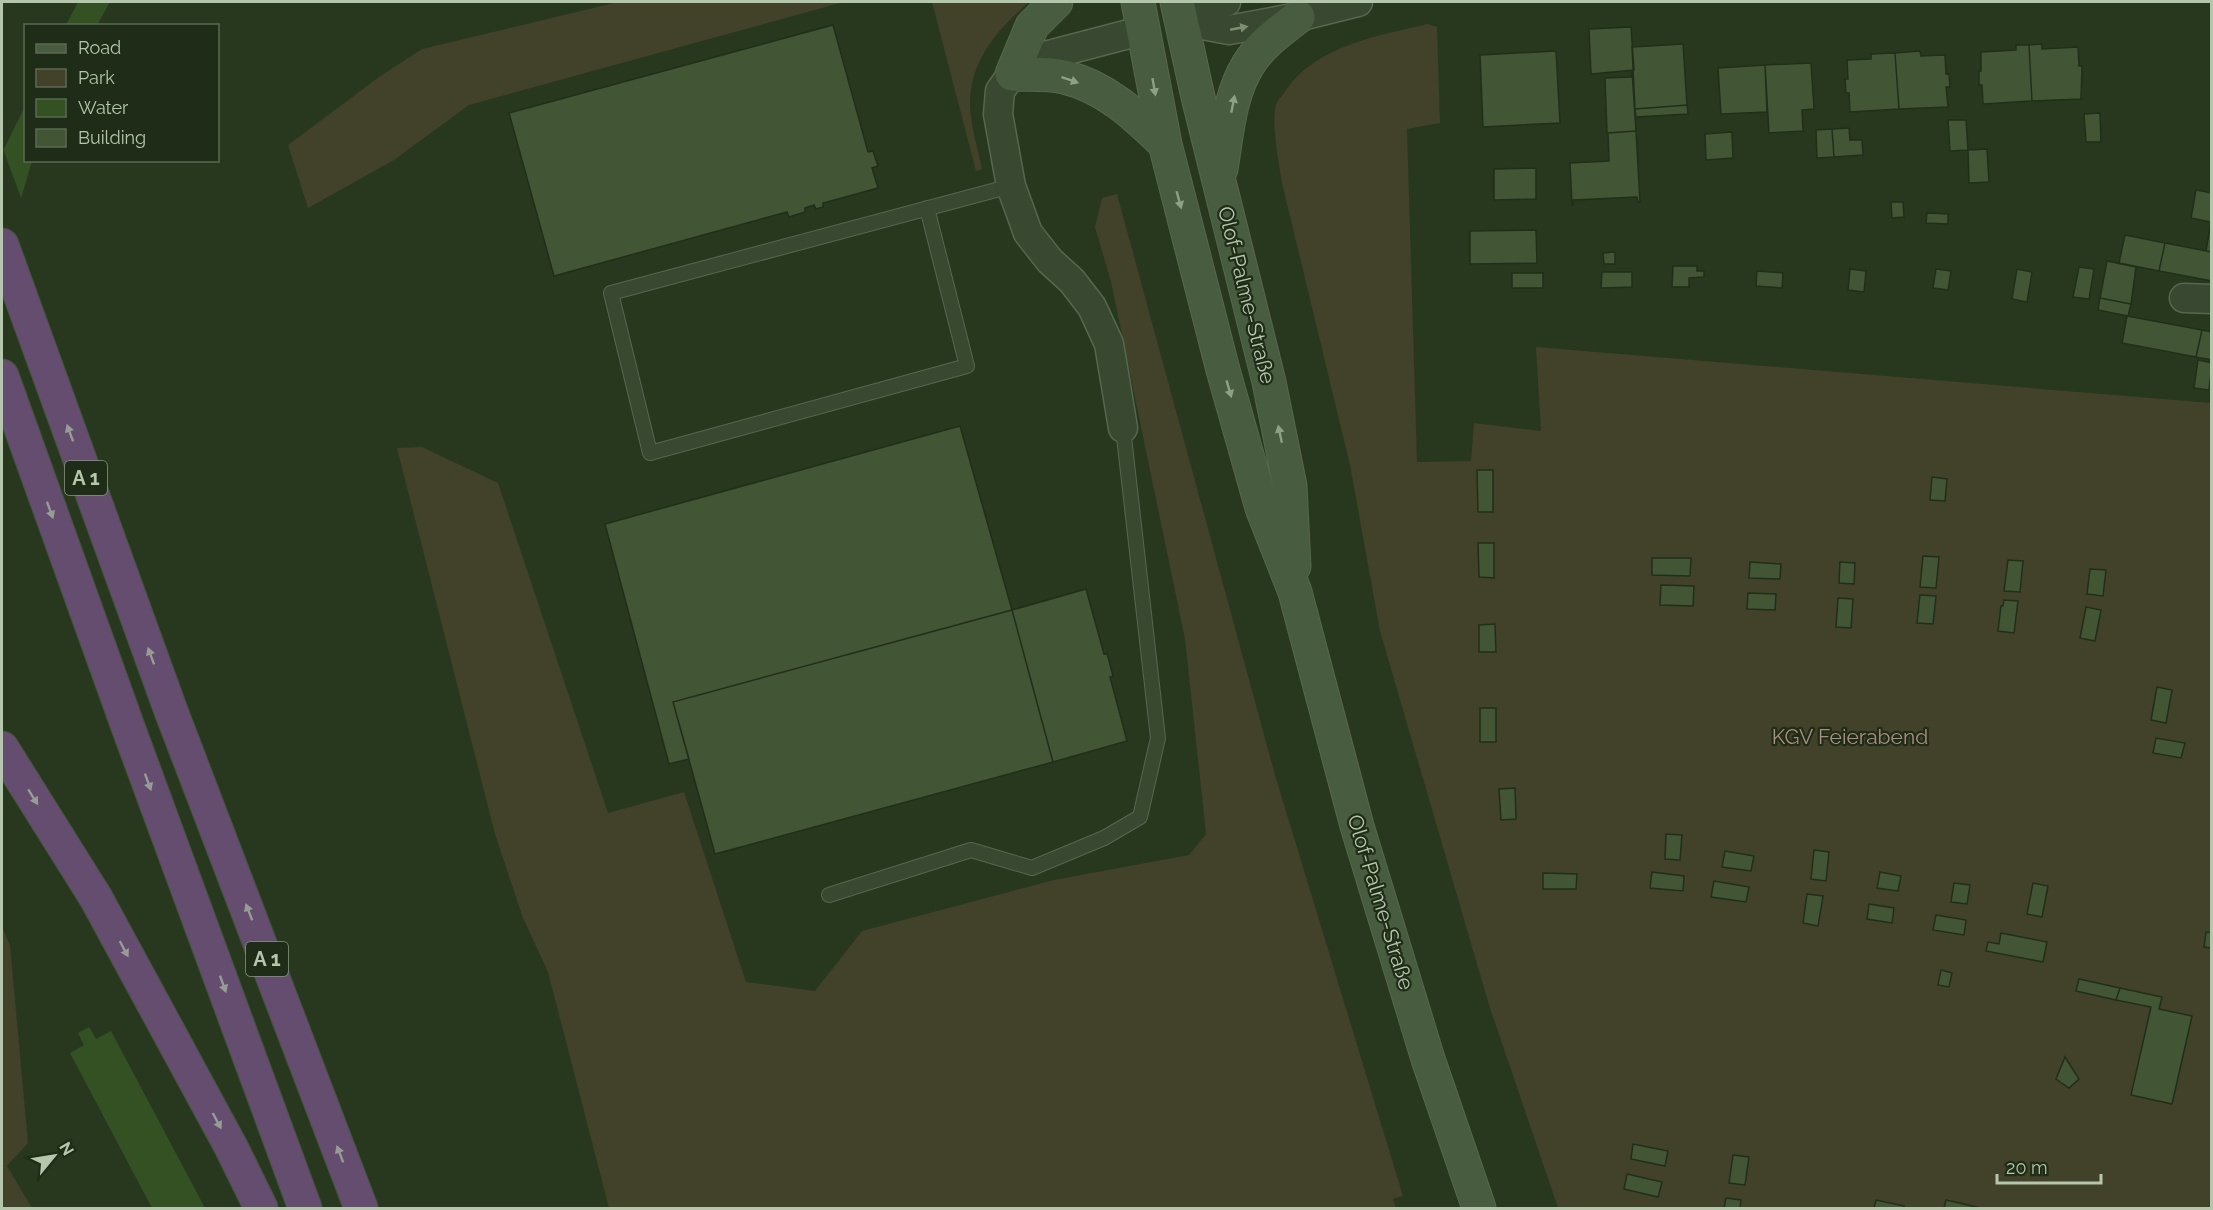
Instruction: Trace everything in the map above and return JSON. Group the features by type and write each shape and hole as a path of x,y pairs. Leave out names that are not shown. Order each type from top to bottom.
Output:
{"highway":[{"name":"A 1","path":"2,245 171,711 361,1209"},
{"name":"A 1","path":"2,376 305,1209"},
{"path":"2,748 96,898 231,1146 261,1209"}],"main road":[{"path":"1056,2 1032,26 1012,74 1063,76 1107,94 1135,115 1165,144"},
{"name":"Olof-Palme-Straße","path":"1180,11 1219,182 1266,370 1290,486 1295,592"},
{"name":"Olof-Palme-Straße","path":"1141,16 1165,144 1223,370 1262,508 1295,592 1357,826 1428,1059 1479,1209"},
{"path":"1219,182 1234,96 1248,64 1270,39 1298,17"}],"street":[{"path":"1180,11 1226,2"},
{"path":"1180,11 1229,30 1298,17 1358,2"},
{"name":"Olof-Palme-Straße","path":"1012,74 1045,56 1141,16"},
{"path":"1012,74 1000,91 998,114 1011,186 1028,233 1092,307 1109,344 1123,428"}],"lane":[{"path":"927,208 968,366 650,453 611,293 927,208 1011,186"},
{"path":"829,895 971,850 1032,868 1104,838 1140,817 1158,738 1123,428"}],"green space":[{"path":"618,2 844,2 469,105 394,160 308,208 288,145 379,77 422,49"},
{"path":"932,2 1029,2 997,35 980,60 975,73 971,88 970,111 982,169 976,171"},
{"name":"KGV Feierabend","path":"1428,24 1437,27 1440,123 1407,129 1417,462 1471,461 1474,423 1541,431 1536,347 2211,403 2211,1208 1558,1208 1489,1005 1380,631 1350,465 1282,183 1276,144 1274,123 1277,103 1298,75 1331,53 1350,45"},
{"path":"1117,194 1275,775 1403,1196 1393,1199 1396,1208 609,1208 548,972 523,918 495,834 397,448 422,447 498,483 608,813 684,792 746,982 815,991 862,931 1054,880 1189,855 1206,834 1185,639 1111,282 1095,227 1102,198"},
{"path":"2,927 10,945 28,1143 7,1166 32,1208 2,1208"}],"water":[{"path":"78,2 110,2 98,24 67,24"},
{"path":"24,108 24,162 32,162 20,202 2,153"},
{"path":"89,1027 96,1039 111,1031 205,1208 152,1208 70,1053 84,1045 78,1033"}],"pier":[{"path":"2,146 23,203 2,254"}],"building":[{"path":"833,25 868,152 873,151 878,166 872,168 878,188 823,203 823,207 816,209 814,205 805,208 805,212 789,217 787,212 554,276 509,113"},
{"path":"1631,27 1634,70 1591,74 1589,29"},
{"path":"1683,44 1687,105 1635,109 1632,47"},
{"path":"2042,44 2042,49 2078,47 2079,66 2082,66 2081,99 2032,101 2029,45"},
{"path":"2016,45 2029,45 2032,101 1983,104 1982,85 1979,85 1981,52 2016,50"},
{"path":"1556,51 1560,123 1483,127 1480,55"},
{"path":"1920,51 1921,56 1945,55 1946,74 1949,74 1950,87 1946,87 1948,107 1899,109 1895,53"},
{"path":"1895,53 1899,109 1850,112 1849,93 1846,93 1845,79 1848,79 1847,60 1871,59 1871,54"},
{"path":"1811,63 1814,109 1802,110 1803,131 1769,133 1765,65"},
{"path":"1765,65 1767,112 1721,114 1718,68"},
{"path":"1632,71 1636,131 1607,133 1605,78 1631,77"},
{"path":"1687,105 1688,114 1636,117 1635,109"},
{"path":"2100,113 2101,142 2086,142 2084,114"},
{"path":"1948,120 1966,120 1968,150 1950,151"},
{"path":"1849,128 1850,140 1862,140 1863,155 1834,157 1832,129"},
{"path":"1832,129 1834,157 1817,158 1816,130"},
{"path":"1636,131 1640,202 1637,197 1573,200 1572,205 1570,163 1609,161 1608,133"},
{"path":"1732,132 1733,158 1706,160 1705,134"},
{"path":"1987,149 1989,182 1969,183 1968,150"},
{"path":"1536,168 1536,199 1494,200 1494,169"},
{"path":"2196,190 2212,193 2212,252 2206,251 2211,222 2191,218"},
{"path":"1891,202 1903,202 1904,217 1892,218"},
{"path":"1927,213 1948,214 1948,224 1926,223"},
{"path":"1536,230 1537,263 1470,264 1470,231"},
{"path":"2125,235 2165,243 2159,271 2119,263"},
{"path":"2165,243 2212,252 2212,281 2159,271"},
{"path":"1615,252 1615,264 1604,264 1603,253"},
{"path":"2107,261 2136,267 2131,304 2100,298"},
{"path":"1673,266 1697,266 1697,271 1704,271 1704,277 1689,278 1689,287 1672,287"},
{"path":"2079,267 2094,269 2089,299 2073,297"},
{"path":"1850,269 1866,271 1864,292 1848,290"},
{"path":"1936,269 1951,271 1948,290 1933,288"},
{"path":"2017,269 2032,272 2027,302 2012,299"},
{"path":"1757,271 1783,273 1782,288 1756,286"},
{"path":"1602,272 1632,272 1632,287 1601,288"},
{"path":"1512,273 1543,273 1543,288 1512,288"},
{"path":"2100,298 2131,304 2128,316 2098,310"},
{"path":"2127,316 2202,330 2196,357 2122,343"},
{"path":"2202,330 2212,332 2212,360 2196,357"},
{"path":"2198,360 2212,363 2209,390 2194,388"},
{"path":"960,426 1012,610 673,702 689,759 669,764 605,524"},
{"path":"1477,470 1493,470 1493,512 1478,512"},
{"path":"1932,477 1947,479 1945,501 1930,500"},
{"path":"1478,543 1494,543 1494,578 1479,577"},
{"path":"1923,556 1939,557 1936,588 1920,587"},
{"path":"1652,558 1691,558 1690,576 1652,575"},
{"path":"2008,560 2023,561 2020,592 2004,591"},
{"path":"1750,562 1781,564 1780,579 1749,578"},
{"path":"1840,562 1855,563 1854,584 1839,583"},
{"path":"2090,569 2106,570 2103,596 2087,594"},
{"path":"1661,585 1694,586 1693,606 1660,605"},
{"path":"1086,589 1104,654 1107,653 1113,676 1110,677 1127,741 1053,762 1012,610"},
{"path":"1748,593 1776,594 1775,610 1747,609"},
{"path":"1920,595 1936,596 1933,624 1917,623"},
{"path":"1838,598 1853,599 1851,628 1836,627"},
{"path":"2004,600 2018,601 2014,633 1998,631 2001,606"},
{"path":"2086,607 2101,610 2095,641 2080,638"},
{"path":"1012,610 1053,762 715,854 673,702"},
{"path":"1495,624 1496,652 1479,652 1479,625"},
{"path":"2157,687 2172,690 2166,723 2151,720"},
{"path":"1480,708 1496,708 1496,742 1480,742"},
{"path":"2156,738 2185,743 2181,758 2153,753"},
{"path":"1515,788 1516,819 1501,820 1499,789"},
{"path":"1666,834 1682,835 1680,860 1665,859"},
{"path":"1814,850 1829,852 1826,881 1811,879"},
{"path":"1725,851 1754,856 1751,871 1722,867"},
{"path":"1652,872 1684,876 1683,891 1650,888"},
{"path":"1880,872 1901,876 1898,891 1877,888"},
{"path":"1543,873 1577,874 1576,889 1543,889"},
{"path":"1714,881 1749,887 1746,902 1711,897"},
{"path":"1954,883 1970,885 1967,904 1951,902"},
{"path":"2033,883 2048,886 2042,917 2027,914"},
{"path":"1807,894 1823,896 1818,926 1803,923"},
{"path":"1869,904 1894,908 1892,923 1867,919"},
{"path":"1936,915 1966,920 1964,935 1933,930"},
{"path":"2206,932 2212,933 2212,948 2204,947"},
{"path":"2001,933 2047,942 2043,962 1986,951 1988,942 1999,944"},
{"path":"1941,970 1952,973 1949,987 1938,985"},
{"path":"2079,979 2120,988 2116,1000 2076,991"},
{"path":"2120,988 2162,997 2159,1009 2192,1016 2172,1104 2131,1095 2151,1007 2116,1000"},
{"path":"2065,1057 2079,1079 2069,1088 2056,1079"},
{"path":"1633,1144 1668,1151 1665,1166 1631,1159"},
{"path":"1733,1155 1749,1157 1745,1185 1729,1183"},
{"path":"1627,1174 1662,1182 1658,1197 1624,1189"},
{"path":"1726,1198 1741,1200 1740,1208 1724,1208"},
{"path":"1876,1200 1904,1206 1904,1208 1874,1208"},
{"path":"1946,1200 1981,1208 1944,1208"}]}
